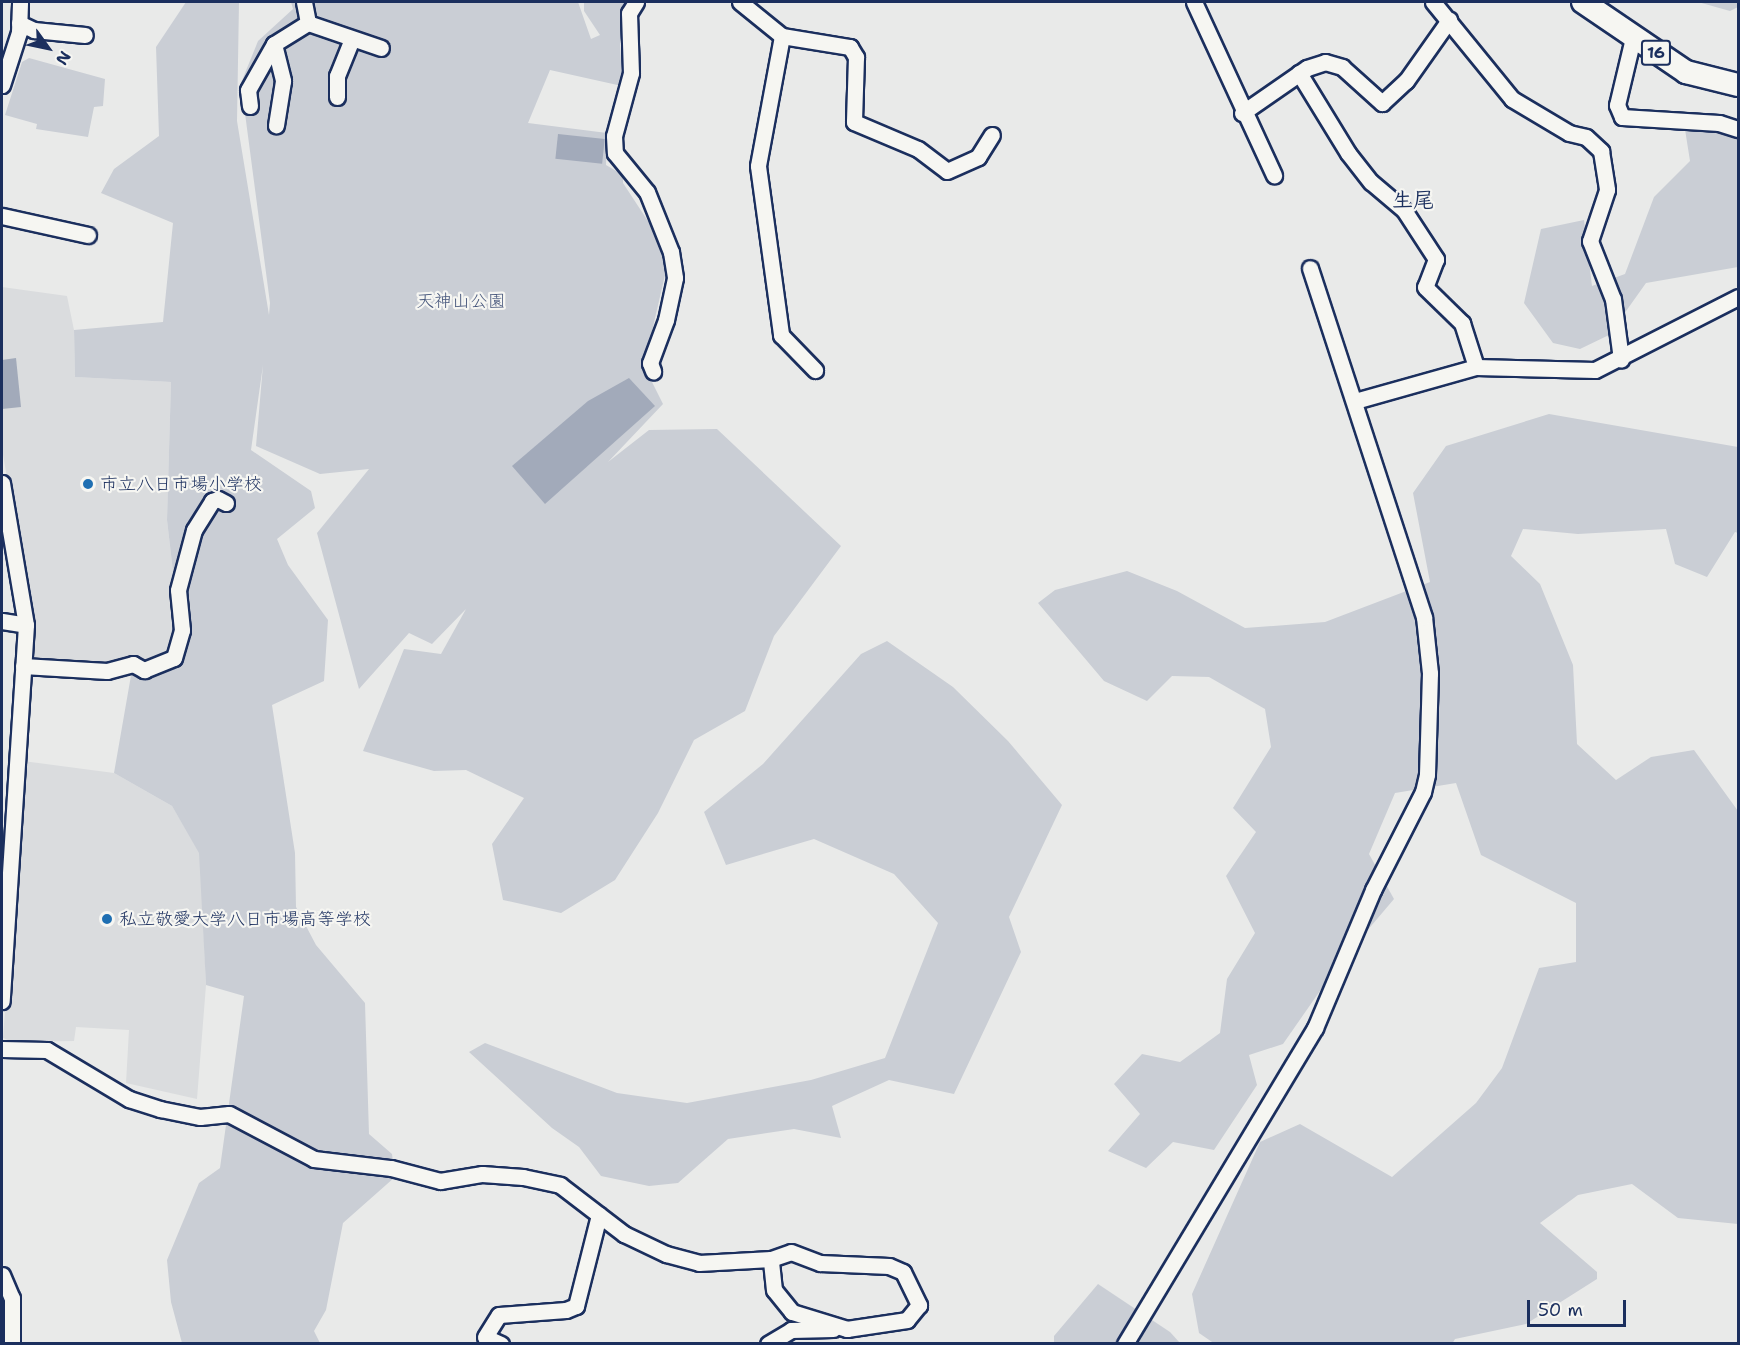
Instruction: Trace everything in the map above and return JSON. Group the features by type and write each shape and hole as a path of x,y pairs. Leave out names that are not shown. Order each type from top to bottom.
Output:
{"main road":[{"name":"16","path":"1583,2 1633,38 1696,77 1738,85"}],"street":[{"path":"2,85 19,23 20,2"},
{"path":"304,2 308,22"},
{"path":"636,2 629,13 629,84 614,136 615,153 646,192 671,252 675,278 666,320 650,363 653,371"},
{"path":"740,2 782,36 850,47 856,57 854,122 918,150 947,171 978,157 992,135"},
{"path":"1194,2 1242,113 1274,175"},
{"path":"1433,2 1512,99 1569,133 1586,137 1601,151 1607,190 1590,241 1613,299 1621,359"},
{"path":"1242,113 1315,63 1334,63 1382,103 1407,81 1449,20"},
{"path":"308,22 381,48"},
{"path":"249,106 248,90 274,44 308,22"},
{"path":"19,23 34,30 85,35"},
{"path":"782,36 758,166 782,335 815,370"},
{"path":"1633,38 1617,105 1622,117 1719,123 1738,129"},
{"path":"337,97 337,76 352,39"},
{"path":"274,44 283,81 276,125"},
{"path":"1299,74 1348,153 1371,182 1404,210 1436,259 1425,286 1462,323 1476,368"},
{"path":"2,216 87,235"},
{"path":"1125,1344 1228,1178 1315,1028 1373,890 1423,792 1427,774 1430,673 1424,617 1310,268"},
{"path":"1355,401 1476,368 1595,370 1621,359 1738,297"},
{"path":"2,483 26,625 7,828 2,1001"},
{"path":"23,666 107,671 133,664 144,670 174,658 182,630 178,590 194,530 212,501 218,499 226,503"},
{"path":"2,621 26,625"},
{"path":"2,1049 47,1050 129,1099 160,1109 201,1117 229,1114 314,1159 391,1168 440,1181 482,1174 523,1177 560,1185 624,1234 666,1254 699,1263 771,1259 791,1252 820,1263 889,1266 903,1272 919,1305 907,1320 847,1329 791,1330 768,1344"},
{"path":"501,1344 485,1337 499,1315 566,1310 576,1305 599,1215"},
{"path":"771,1259 774,1290 792,1312 847,1329"},
{"path":"2,1275 12,1298 12,1344"}],"shaded area":[{"name":"市立八日市場小学校","path":"2,287 67,296 74,330 75,377 171,382 167,520 183,658 133,664 33,661 33,625 2,449"},
{"name":"私立敬愛大学八日市場高等学校","path":"23,761 114,773 172,806 200,853 206,985 197,1099 126,1083 129,1030 76,1027 74,1041 13,1042 3,1038"}],"green space":[{"name":"天神山公園","path":"186,2 239,2 237,121 269,315 270,303 241,83 258,41 293,9 291,2 578,2 591,39 600,35 584,11 584,2 632,2 620,41 622,86 550,70 528,123 607,133 606,165 623,175 623,183 659,238 668,262 644,366 663,404 608,462 649,430 717,429 841,546 774,636 745,711 694,740 658,813 615,880 561,913 503,900 492,844 524,798 466,770 434,771 363,751 404,649 441,654 466,609 432,644 409,633 359,689 317,533 369,469 320,474 256,446 263,365 251,450 311,491 315,508 277,539 288,565 328,620 324,681 272,705 295,853 296,907 316,945 365,1003 369,1134 392,1154 395,1177 343,1223 326,1310 314,1331 320,1343 182,1343 171,1302 167,1260 199,1183 220,1168 244,996 206,985 199,853 172,806 114,773 133,664 183,658 167,520 171,382 75,377 74,330 163,322 173,223 101,193 114,169 159,136 156,47"},
{"path":"1698,2 1738,2 1738,7 1730,11"},
{"path":"29,58 105,79 103,106 94,107 88,137 36,129 37,124 5,115 22,62"},
{"path":"1684,123 1738,132 1738,267 1646,283 1609,335 1580,349 1553,343 1524,303 1541,229 1584,220 1592,286 1625,274 1654,197 1690,161"},
{"path":"1549,414 1738,447 1738,533 1735,532 1707,577 1675,564 1666,529 1578,534 1523,529 1511,556 1540,584 1573,665 1577,744 1616,780 1651,757 1694,750 1738,811 1738,1224 1678,1218 1632,1184 1578,1195 1540,1223 1597,1272 1597,1279 1526,1324 1455,1339 1452,1344 1215,1344 1199,1333 1192,1294 1260,1142 1300,1124 1392,1177 1476,1103 1502,1068 1539,968 1576,962 1576,903 1481,855 1456,783 1395,793 1369,854 1394,899 1338,965 1283,1044 1249,1055 1257,1085 1214,1150 1173,1142 1146,1168 1108,1151 1140,1114 1114,1084 1142,1054 1180,1062 1220,1033 1227,979 1255,933 1226,876 1256,832 1233,808 1271,747 1265,709 1209,677 1172,676 1147,701 1104,681 1038,603 1055,590 1127,571 1177,591 1245,628 1325,622 1430,582 1413,493 1446,446"},
{"path":"887,641 953,687 1008,741 1062,805 1009,917 1021,952 954,1094 889,1080 832,1106 841,1138 794,1129 728,1139 678,1183 649,1186 601,1176 579,1147 552,1128 469,1052 485,1043 617,1093 687,1103 811,1080 885,1058 938,923 894,874 814,839 726,865 704,812 763,764 861,654"},
{"path":"1098,1284 1170,1332 1180,1343 1054,1344 1054,1336"}],"water":[{"path":"558,134 605,139 602,164 555,159"},
{"path":"16,358 21,407 2,409 2,360"},
{"path":"629,378 655,406 545,504 512,466 588,401"}],"place":[{"name":"市立八日市場小学校","path":"88,484"},
{"name":"私立敬愛大学八日市場高等学校","path":"107,919"}],"district":[{"name":"生尾","path":"1413,200"}]}
